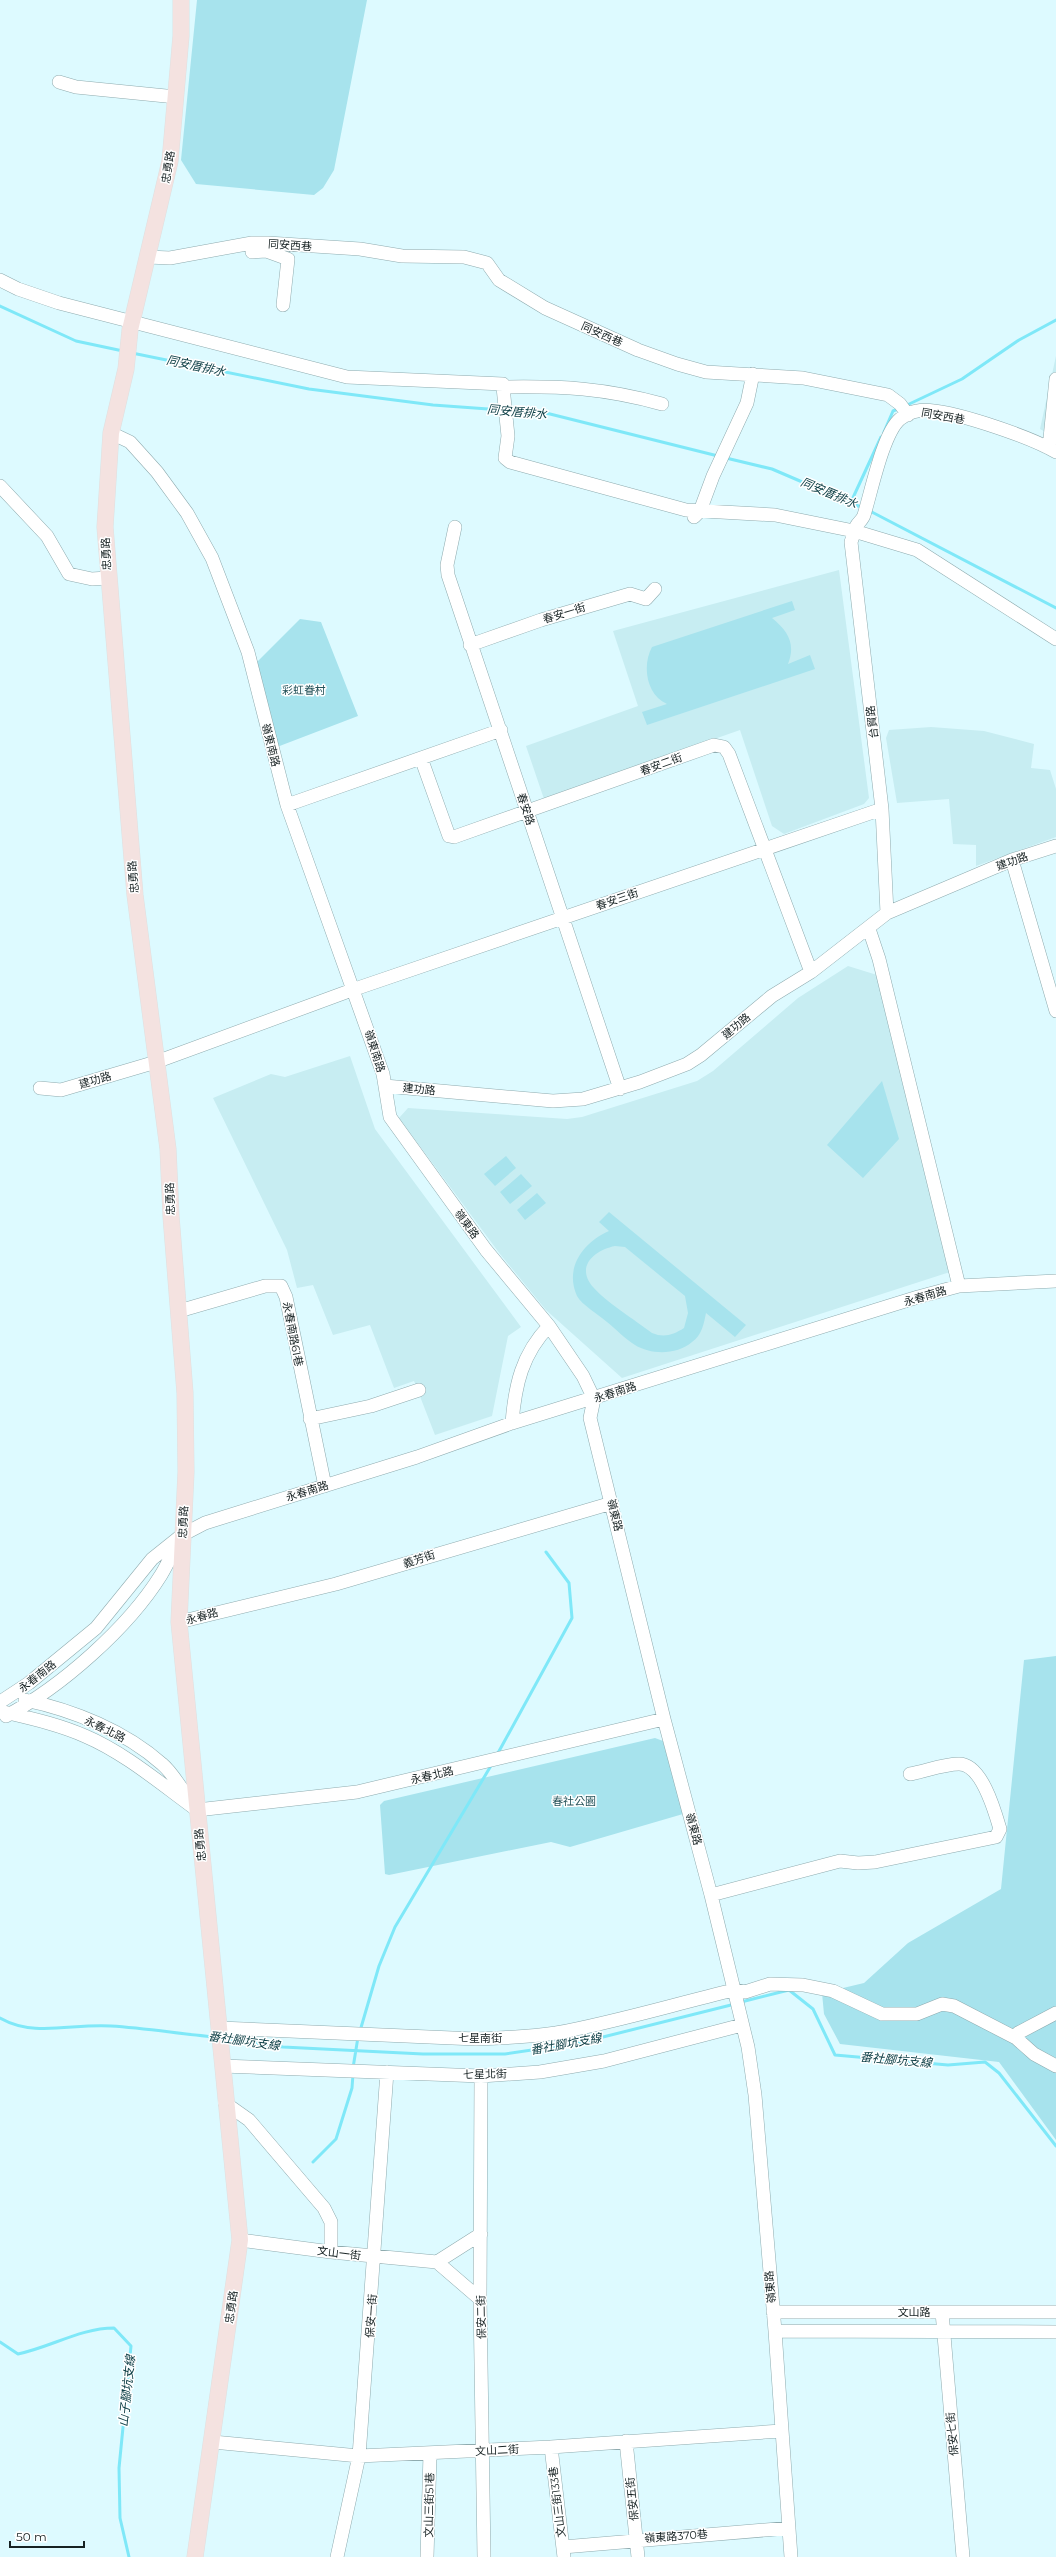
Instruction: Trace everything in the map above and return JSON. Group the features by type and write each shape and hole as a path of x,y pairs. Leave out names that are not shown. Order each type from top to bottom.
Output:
{"main road":[{"name":"忠勇路","path":"181,0 181,36 170,161 131,326 126,366 112,432 111,464 105,504 107,578 135,895 168,1150 171,1216 185,1393 186,1472 179,1622 240,2240 213,2442 195,2557"}],"street":[{"path":"59,82 76,87 176,97"},
{"name":"同安西巷","path":"148,257 170,258 221,250 252,243 268,243 375,251 402,256 474,259 487,263 499,280 545,308 638,350 706,372 803,378 888,395 900,404 908,415 916,411 928,410 951,415 1014,433 1052,450"},
{"path":"221,250 229,256 266,251 288,259 283,306"},
{"path":"0,280 43,298 131,326 347,377 503,384 508,436 505,458 510,462 697,514 775,515 854,531 917,550 1056,639"},
{"path":"697,514 747,403 753,374"},
{"path":"1052,450 1056,379"},
{"path":"504,390 584,387 627,394 662,404"},
{"path":"854,531 864,518 872,480 892,429 900,420 908,415"},
{"name":"嶺東南路","path":"112,432 130,442 157,472 187,513 212,558 248,652 286,805 370,1036 385,1086"},
{"path":"0,486 47,536 69,574 92,579 107,578"},
{"name":"春安路","path":"455,527 447,565 448,575 470,645 501,730 620,1089"},
{"name":"台貿路","path":"854,531 851,542 882,809 887,913"},
{"name":"春安一街","path":"470,645 541,620 630,594 646,599 655,589"},
{"path":"286,805 501,730"},
{"name":"春安二街","path":"421,758 449,836 454,837 714,745 724,747 730,754 764,849 811,972"},
{"name":"春安三街","path":"352,990 882,809"},
{"name":"建功路","path":"385,1086 554,1101 583,1099 620,1089 687,1064 713,1046 772,996 811,972 869,929 887,913 1012,860 1056,846"},
{"path":"1012,860 1056,1011"},
{"path":"869,929 879,959 959,1286"},
{"name":"建功路","path":"40,1088 61,1090 156,1062 352,990"},
{"name":"嶺東路","path":"385,1086 390,1117 486,1250 549,1326 583,1376 594,1399 590,1418 664,1719 711,1895 754,2081 775,2331 791,2557"},
{"name":"永春南路","path":"5,1699 96,1628 152,1559 182,1535 205,1523 417,1457 512,1423 959,1286 1056,1281"},
{"name":"永春南路61巷","path":"179,1311 265,1286 281,1286 286,1297 325,1486"},
{"path":"512,1423 516,1389 524,1360 536,1340 549,1326"},
{"path":"310,1419 372,1406 419,1390"},
{"name":"義芳街","path":"225,1609 336,1584 612,1503"},
{"name":"永春南路","path":"29,1701 76,1669 124,1620 161,1575 182,1535"},
{"name":"永春路","path":"179,1622 225,1609"},
{"name":"永春北路","path":"5,1699 29,1701 69,1712 134,1743 163,1764 197,1810"},
{"path":"3,1715 29,1701"},
{"name":"永春北路","path":"3,1715 60,1726 86,1736 124,1758 197,1810 356,1792 664,1719"},
{"path":"711,1895 840,1861 875,1862 996,1837 1000,1829 987,1789 970,1767 960,1764 910,1774"},
{"name":"七星南街","path":"220,2031 476,2039 508,2037 554,2033 599,2024 735,1995 770,1984 803,1985 834,1990 882,2014 917,2014 942,2004 954,2006 1016,2038 1034,2054 1056,2066"},
{"path":"1016,2038 1018,2033 1056,2013"},
{"name":"七星北街","path":"222,2061 387,2072 480,2076 540,2072 604,2061 741,2022"},
{"name":"保安一街","path":"337,2557 360,2456 387,2072"},
{"name":"保安二街","path":"480,2076 480,2299 484,2557"},
{"path":"226,2103 249,2120 324,2208 330,2222 331,2252"},
{"path":"480,2299 437,2262 481,2234"},
{"name":"文山一街","path":"240,2240 375,2257 437,2262"},
{"name":"文山路","path":"773,2312 1056,2312"},
{"name":"保安七街","path":"942,2312 963,2557"},
{"name":"文山路","path":"775,2331 1056,2332"},
{"name":"文山二街","path":"213,2442 360,2456 430,2454 551,2447 781,2431"},
{"name":"保安五街","path":"626,2441 638,2557"},
{"name":"文山三街133巷","path":"551,2447 563,2552"},
{"name":"文山三街51巷","path":"427,2557 430,2454"},
{"name":"嶺東路370巷","path":"563,2552 637,2539 789,2528"}],"shaded area":[{"path":"1056,356 1056,438 1040,429"},
{"path":"839,570 869,798 864,804 784,834 772,826 740,730 544,799 526,746 638,706 613,631"},
{"path":"931,727 984,731 1034,744 1031,768 1050,770 1056,789 1056,837 976,866 976,845 953,844 949,799 897,803 886,738 889,730"},
{"path":"848,966 877,975 953,1271 622,1378 546,1310 500,1254 399,1118 408,1108 567,1119 582,1117 697,1081 713,1071 798,998"},
{"path":"350,1056 375,1129 521,1327 508,1336 492,1416 435,1435 414,1381 394,1388 370,1325 333,1335 313,1285 297,1288 287,1250 213,1098 271,1074 285,1077"}],"green space":[{"path":"197,0 367,0 334,170 323,188 314,195 196,184 181,160"},
{"path":"792,601 795,610 772,618 778,623 789,638 791,650 788,664 810,655 815,669 647,725 642,712 667,704 654,694 650,687 647,662 652,647"},
{"name":"彩虹眷村","path":"300,619 321,622 358,716 277,747 255,664"},
{"path":"882,1081 899,1139 863,1178 827,1145"},
{"path":"506,1156 516,1168 495,1186 484,1174"},
{"path":"521,1174 532,1186 510,1204 500,1192"},
{"path":"537,1193 546,1203 525,1220 517,1210"},
{"path":"609,1212 746,1325 735,1337 706,1313 702,1329 698,1336 692,1342 679,1349 656,1352 649,1351 631,1343 579,1299 574,1285 573,1275 575,1266 584,1249 600,1236 609,1231 599,1222","holes":["615,1246 625,1247 685,1296 688,1313 684,1328 668,1335 656,1335 613,1305 593,1287 586,1272 590,1260 595,1255 608,1248"]},
{"path":"1056,1656 1056,2140 999,2062 840,2044 824,2014 822,1993 864,1983 908,1943 1001,1889 1024,1660"},
{"name":"春社公園","path":"655,1738 663,1741 683,1814 570,1847 551,1842 389,1875 385,1874 380,1805 384,1801"}],"waterway":[{"name":"同安厝排水","path":"0,306 76,341 123,351"},
{"path":"905,406 962,379 1019,340 1056,320"},
{"name":"同安厝排水","path":"132,353 309,389 433,405 502,410"},
{"path":"884,432 893,411 900,408"},
{"name":"同安厝排水","path":"509,410 542,412 718,456"},
{"path":"851,502 881,437"},
{"name":"同安厝排水","path":"726,458 772,469 863,508"},
{"name":"同安厝排水","path":"868,510 1056,608"},
{"path":"498,1753 572,1618 569,1583 546,1552"},
{"path":"360,2031 379,1966 395,1927 492,1764"},
{"name":"番社腳坑支線","path":"741,2002 789,1990 813,2009 835,2055 948,2065 985,2062 999,2073 1056,2146"},
{"name":"番社腳坑支線","path":"224,2038 283,2047 423,2054 505,2054 579,2043 735,2004"},
{"name":"番社腳坑支線","path":"0,2018 13,2024 40,2029 111,2026 215,2037"},
{"name":"番社腳坑支線","path":"353,2068 358,2037"},
{"path":"313,2162 336,2139 352,2088 353,2074"},
{"name":"山子腳坑支線","path":"0,2342 18,2354 78,2334 114,2328 131,2346 119,2468 120,2518 129,2557"}]}
